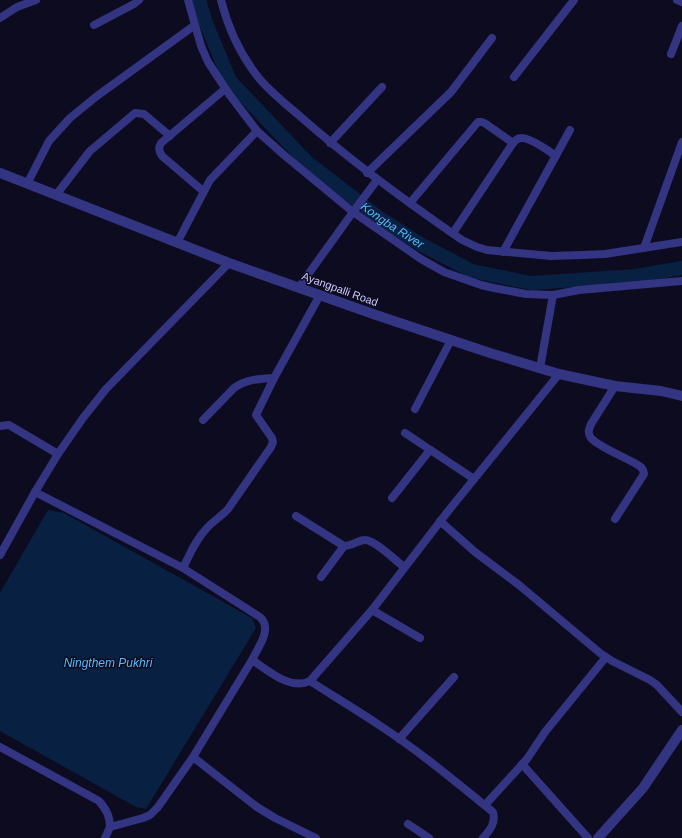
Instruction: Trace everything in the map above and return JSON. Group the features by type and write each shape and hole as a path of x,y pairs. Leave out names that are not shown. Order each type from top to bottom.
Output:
{"street":[{"path":"0,18 15,4 36,0"},
{"path":"94,25 140,0"},
{"path":"188,0 201,46 208,62 257,131 284,155 421,259 444,272 481,285 526,294 553,295 579,290 682,281"},
{"path":"222,0 225,15 232,35 240,50 258,77 277,96 367,173 374,183 410,203 477,248 551,256 582,256 682,242"},
{"path":"514,77 574,0"},
{"path":"677,0 682,2"},
{"path":"26,184 49,141 70,118 97,96 195,25"},
{"path":"671,54 682,26"},
{"path":"367,173 451,92 492,38"},
{"path":"330,142 382,87"},
{"path":"203,191 160,153 159,147 226,89"},
{"path":"56,195 90,151 135,114 144,114 170,136"},
{"path":"410,203 478,122 486,124 513,143"},
{"path":"503,252 570,130"},
{"path":"177,243 203,191 214,174 257,131"},
{"path":"453,233 513,143 518,139 524,138 556,156"},
{"path":"644,248 682,142"},
{"name":"Ayangpalli Road","path":"0,173 229,263 451,340 559,374 615,386 661,391 682,396"},
{"path":"299,287 374,183"},
{"path":"0,555 58,454 83,418 106,389 229,263"},
{"path":"183,568 198,538 207,526 223,515 228,509 271,447 272,438 256,415 274,378 320,295"},
{"path":"540,368 553,295"},
{"path":"415,409 451,340"},
{"path":"252,660 288,683 303,684 310,681 372,610 440,521 559,374"},
{"path":"203,420 234,388 240,384 255,379 274,378"},
{"path":"615,386 591,424 589,434 596,442 641,467 644,474 615,519"},
{"path":"0,426 9,425 58,454"},
{"path":"405,433 474,479"},
{"path":"392,498 430,450"},
{"path":"35,492 183,568 264,620 266,627 264,635 252,660 193,757 158,807 150,815 137,821 110,827"},
{"path":"296,516 344,546 350,546 363,540 368,540 374,543 404,567"},
{"path":"440,521 475,552 519,585 584,641 606,657 657,685 682,712"},
{"path":"321,577 344,546"},
{"path":"372,610 420,638"},
{"path":"485,805 522,764 545,732 606,657"},
{"path":"399,738 454,677"},
{"path":"310,681 399,738 494,812 494,820 490,829 483,838"},
{"path":"598,838 643,788 682,730"},
{"path":"0,747 99,801 108,815 110,827 105,838"},
{"path":"193,757 257,807 275,818 316,838"},
{"path":"522,764 588,838"},
{"path":"408,824 429,838"}],"water":[{"name":"Ningthem Pukhri","path":"48,510 64,513 252,618 256,628 146,809 136,807 0,731 0,593"}],"waterway":[{"name":"Kongba River","path":"199,0 206,23 230,81 307,162 381,219 422,245 472,271 531,283 636,276 682,268"}]}
